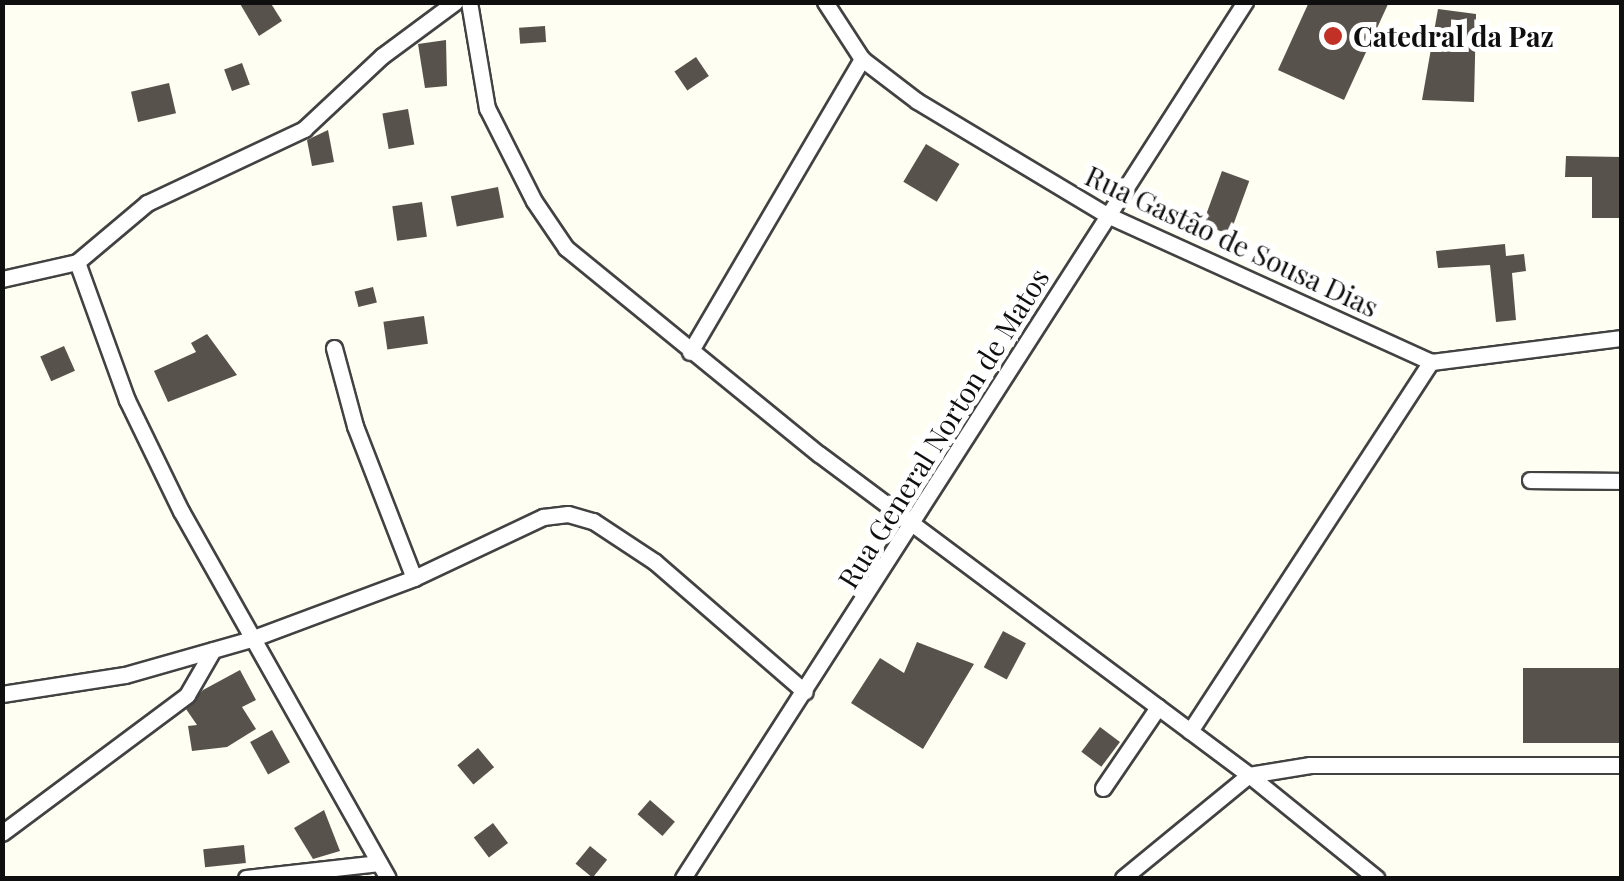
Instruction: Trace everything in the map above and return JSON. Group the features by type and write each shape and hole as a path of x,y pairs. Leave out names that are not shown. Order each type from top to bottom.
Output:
{"street":[{"path":"2,279 77,262 147,203 304,129 382,56 455,2"},
{"path":"469,2 487,108 534,201 566,248 690,352 914,526 1249,775 1376,878"},
{"name":"Rua Gastão de Sousa Dias","path":"824,2 862,60 917,102 1104,214 1431,362"},
{"name":"Rua General Norton de Matos","path":"683,878 914,526 1104,214 1245,2"},
{"path":"690,352 862,60"},
{"path":"77,262 126,400 252,639 388,878"},
{"path":"1190,731 1431,362 1622,338"},
{"path":"334,348 365,455 414,578"},
{"path":"1530,480 1622,481"},
{"path":"2,694 125,675 252,639 414,578 543,517 594,521 656,562 805,692"},
{"path":"2,833 187,695 213,650"},
{"path":"1103,788 1158,707"},
{"path":"1123,878 1249,775 1310,765 1622,765"},
{"path":"246,878 379,863"}],"building":[{"path":"239,2 270,2 282,21 259,36"},
{"name":"Catedral da Paz","path":"1309,2 1389,2 1344,100 1278,70"},
{"path":"1438,9 1476,14 1474,102 1422,100"},
{"path":"545,26 546,42 520,44 519,28"},
{"path":"446,40 447,86 425,88 418,44"},
{"path":"696,57 709,76 687,91 674,72"},
{"path":"242,63 250,85 232,91 224,69"},
{"path":"169,83 176,113 138,122 131,92"},
{"path":"408,109 414,144 389,149 382,114"},
{"path":"328,130 334,162 312,166 307,140"},
{"path":"926,144 959,164 937,202 903,182"},
{"path":"1566,156 1622,157 1622,218 1592,218 1592,177 1565,177"},
{"path":"1222,171 1249,181 1230,234 1203,225"},
{"path":"498,187 504,217 457,227 451,196"},
{"path":"422,202 427,237 397,241 392,206"},
{"path":"1505,244 1506,256 1524,254 1526,271 1512,273 1516,320 1496,322 1490,265 1438,268 1436,251"},
{"path":"373,287 377,303 358,307 355,292"},
{"path":"424,316 428,344 387,349 383,322"},
{"path":"207,334 237,375 168,402 154,371 196,352 191,343"},
{"path":"64,346 75,371 51,381 40,357"},
{"path":"1003,631 1026,643 1007,679 984,667"},
{"path":"917,642 974,664 923,749 851,703 880,658 904,673"},
{"path":"1523,668 1622,668 1622,743 1523,743"},
{"path":"240,670 256,700 242,707 256,729 227,747 192,751 188,726 197,725 186,709 203,690"},
{"path":"1100,727 1120,742 1101,767 1081,752"},
{"path":"272,730 290,762 268,774 250,742"},
{"path":"478,748 494,767 473,785 457,765"},
{"path":"650,800 675,822 662,836 638,814"},
{"path":"324,810 340,851 313,859 294,828"},
{"path":"493,823 508,843 489,857 474,837"},
{"path":"244,845 246,863 205,867 203,849"},
{"path":"590,846 607,860 593,878 576,864"}],"place":[{"name":"Catedral da Paz","path":"1333,36"}]}
